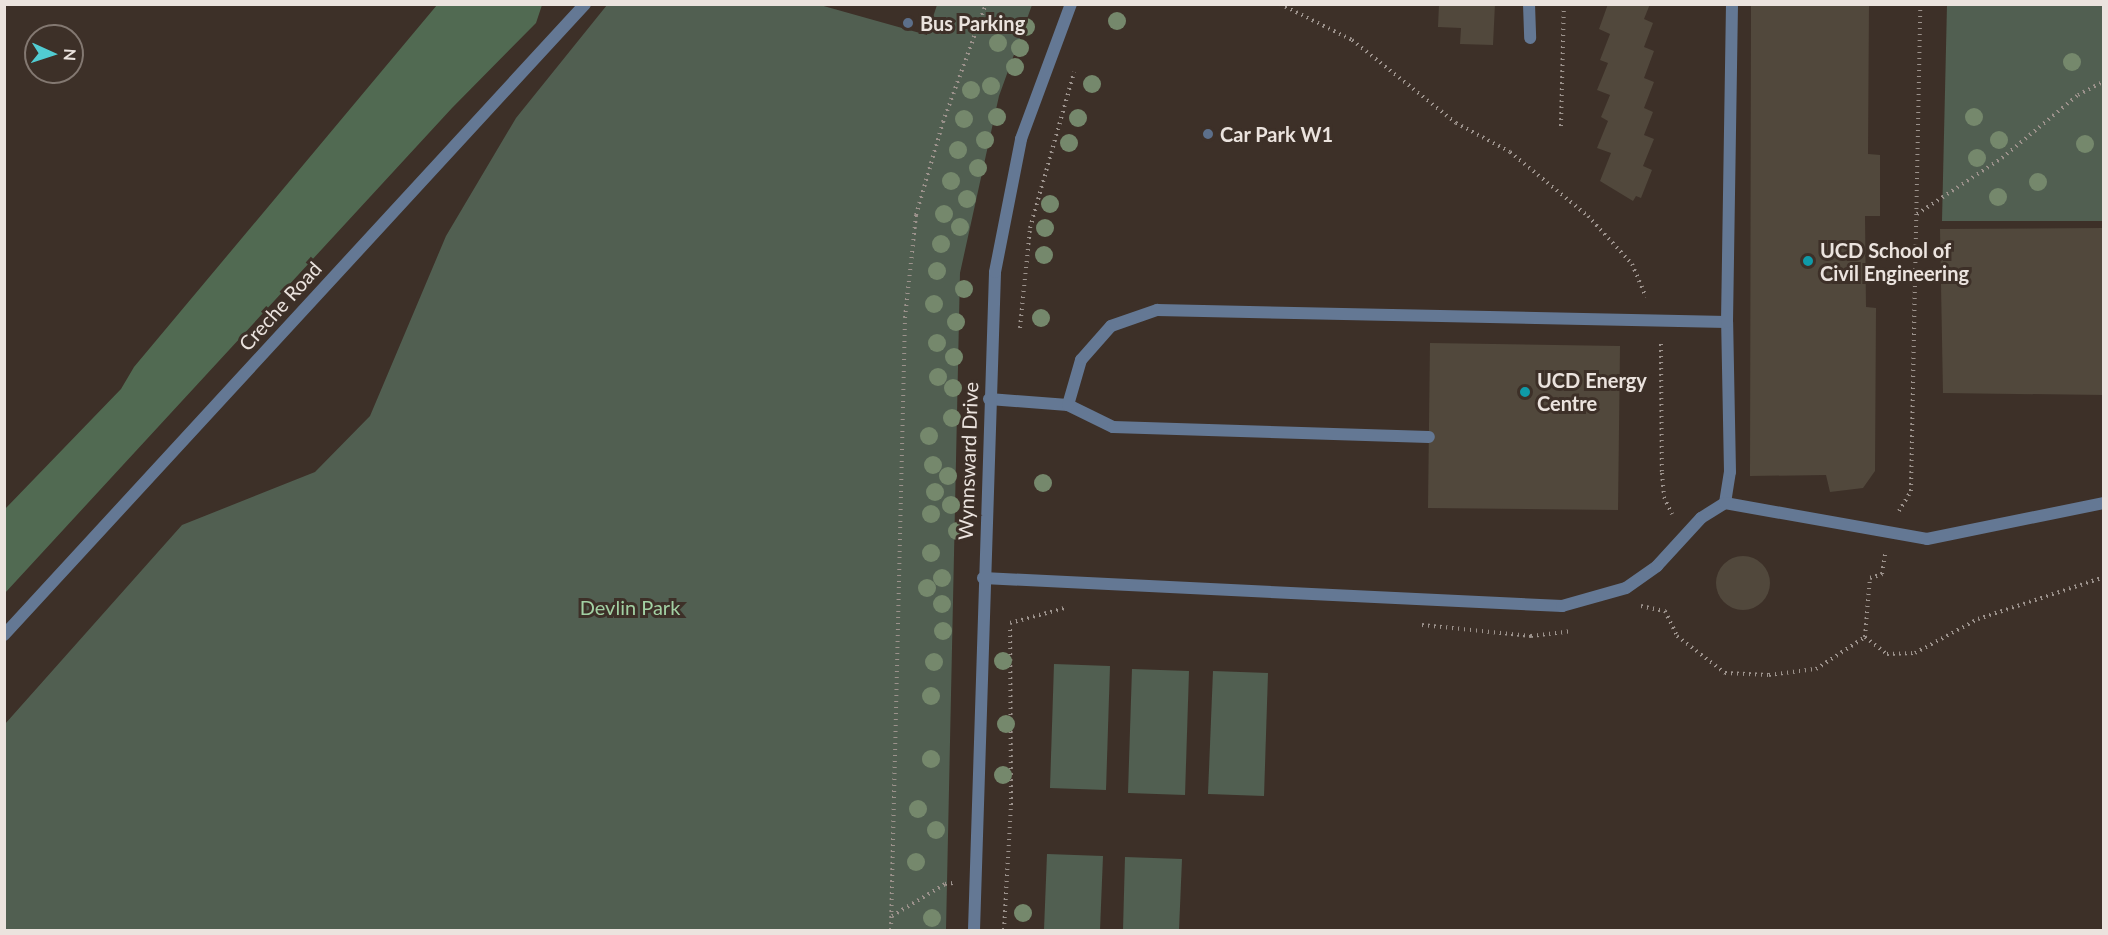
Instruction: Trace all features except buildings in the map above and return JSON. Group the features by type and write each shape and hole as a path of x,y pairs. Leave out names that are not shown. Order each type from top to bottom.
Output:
{"street":[{"name":"Creche Road","path":"4,635 585,4"},
{"name":"Wynnsward Drive","path":"974,930 983,578 995,272 1021,139 1071,4"},
{"path":"1529,4 1530,38"},
{"path":"1725,503 1730,472 1727,322 1732,4"},
{"path":"1068,405 1081,360 1111,326 1157,310 1727,322"},
{"path":"989,399 1068,405 1113,427 1430,437"},
{"path":"983,578 1562,606 1626,588 1657,566 1701,518 1725,503 1927,539 2103,503"}],"path":[{"path":"891,930 905,318 916,215 944,122 986,4"},
{"path":"1280,4 1352,40 1456,123 1510,152 1588,216 1632,264 1655,321 1662,348 1664,497 1683,537"},
{"path":"1561,126 1564,4"},
{"path":"1911,491 1920,4"},
{"path":"1019,332 1030,228 1059,115 1078,60"},
{"path":"1917,214 2002,158 2078,95 2103,81"},
{"path":"1865,637 1887,654 1915,653 1978,619 2103,577"},
{"path":"1004,930 1011,805 1011,579"},
{"path":"891,916 945,884 977,881"}],"green space":[{"path":"437,5 542,5 536,23 452,108 5,593 5,509 121,389 134,367"},
{"name":"Devlin Park","path":"607,5 820,5 927,35 937,5 1032,5 999,96 960,273 946,930 5,930 5,724 182,525 315,472 370,416 446,236 516,118"},
{"path":"1947,5 2103,5 2102,221 1942,221"},
{"path":"1054,664 1110,666 1106,790 1050,788"},
{"path":"1132,669 1189,671 1185,795 1128,793"},
{"path":"1213,671 1268,673 1264,796 1208,794"},
{"path":"1047,854 1103,856 1100,930 1044,930"},
{"path":"1125,857 1182,859 1179,930 1123,930"}],"place":[{"name":"Bus Parking","path":"908,23"},
{"name":"Car Park W1","path":"1208,134"},
{"name":"UCD School of Civil Engineering","path":"1808,261"},
{"name":"UCD Energy Centre","path":"1525,392"}]}
